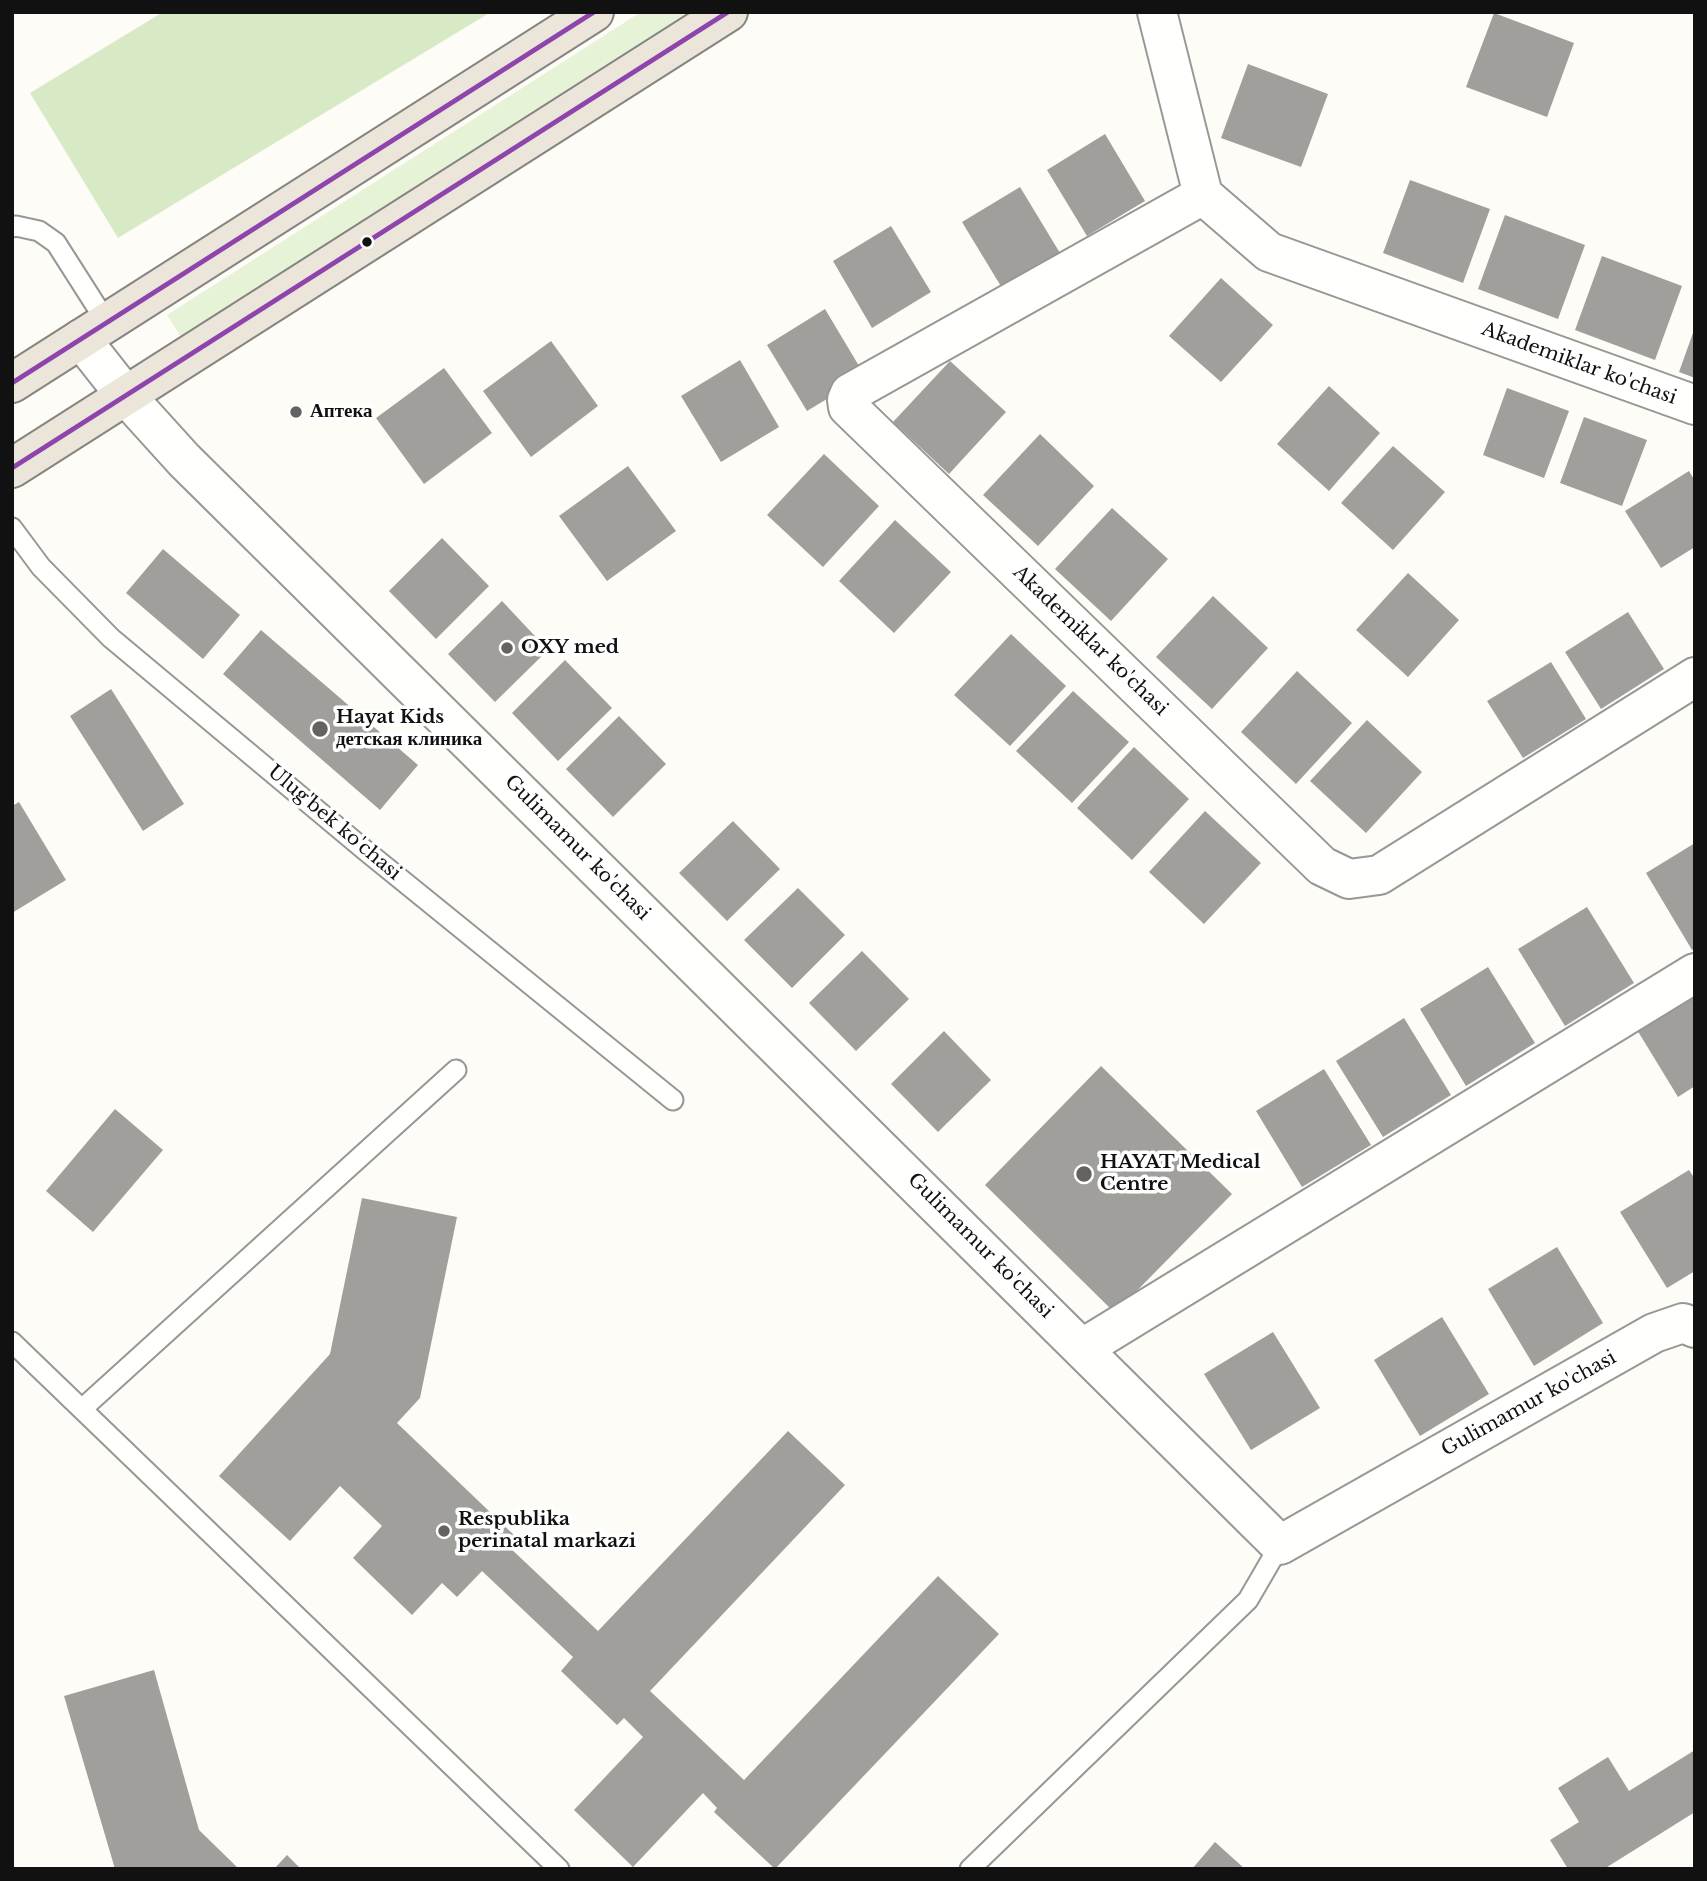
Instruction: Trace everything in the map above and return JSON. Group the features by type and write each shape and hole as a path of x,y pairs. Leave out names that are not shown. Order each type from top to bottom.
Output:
{"highway":[{"path":"12,383 594,12"},
{"path":"12,468 728,12"}],"street":[{"path":"1157,12 1203,195"},
{"name":"Akademiklar ko'chasi","path":"1695,405 1269,252 1203,195 850,393 848,400 849,407 1322,866 1349,878 1379,875 1695,677"},
{"name":"Gulimamur ko'chasi","path":"94,331 125,396 194,470 1280,1545 1654,1334 1682,1323 1695,1328"},
{"path":"1083,1348 1695,973"}],"lane":[{"path":"12,227 39,231 56,243 94,331"},
{"name":"Ulug'bek ko'chasi","path":"12,528 41,567 111,638 355,842 673,1100"},
{"path":"82,1408 456,1070"},
{"path":"12,1342 559,1869"},
{"path":"970,1869 1248,1600 1280,1545"}],"green space":[{"path":"163,12 491,12 118,238 30,93"},
{"path":"641,12 689,12 181,337 167,315"}],"building":[{"path":"1494,13 1574,43 1547,117 1466,87"},
{"path":"1248,64 1328,94 1301,167 1221,138"},
{"path":"1105,134 1145,201 1087,236 1047,170"},
{"path":"1410,180 1490,209 1463,283 1383,253"},
{"path":"1020,187 1060,253 1002,288 962,222"},
{"path":"1505,215 1585,245 1558,319 1478,289"},
{"path":"891,226 931,292 872,328 833,261"},
{"path":"1602,256 1682,286 1655,360 1575,330"},
{"path":"1221,278 1273,325 1221,382 1169,336"},
{"path":"825,309 865,376 807,411 767,345"},
{"path":"1695,330 1695,378 1679,372"},
{"path":"551,341 598,406 531,457 483,391"},
{"path":"740,360 779,427 721,462 681,396"},
{"path":"950,361 1006,412 949,474 893,422"},
{"path":"444,368 492,433 424,484 376,418"},
{"path":"1329,386 1380,433 1329,491 1277,444"},
{"path":"1507,388 1569,411 1544,478 1483,455"},
{"path":"1584,417 1647,440 1622,506 1560,483"},
{"path":"1040,434 1094,486 1038,546 983,495"},
{"path":"1393,446 1445,492 1393,550 1341,503"},
{"path":"824,454 879,506 823,567 767,515"},
{"path":"628,466 676,531 607,581 559,516"},
{"path":"1689,471 1695,481 1695,547 1661,568 1625,511"},
{"path":"1112,508 1168,559 1111,621 1055,569"},
{"path":"895,520 951,572 894,633 839,581"},
{"path":"442,538 489,586 436,639 389,591"},
{"path":"163,549 240,615 203,659 126,593"},
{"path":"1408,573 1459,620 1408,677 1356,630"},
{"path":"1213,596 1268,648 1212,709 1156,657"},
{"path":"502,601 548,650 495,702 448,654"},
{"path":"1628,612 1664,669 1601,709 1565,652"},
{"path":"261,630 418,765 380,810 223,674"},
{"path":"1011,634 1066,686 1010,746 954,695"},
{"path":"565,660 612,708 558,761 512,713"},
{"path":"1551,662 1586,719 1523,758 1487,701"},
{"path":"1297,671 1352,723 1296,784 1241,732"},
{"path":"111,689 184,804 143,831 70,716"},
{"path":"1073,691 1129,742 1072,803 1016,751"},
{"path":"619,716 666,764 613,817 566,769"},
{"path":"1367,720 1422,772 1366,833 1310,781"},
{"path":"1134,747 1189,799 1132,860 1077,808"},
{"path":"19,802 66,880 12,913 12,806"},
{"path":"1205,811 1261,863 1204,924 1149,872"},
{"path":"733,821 780,869 727,921 679,873"},
{"path":"1695,843 1695,948 1692,950 1646,873"},
{"path":"798,888 845,935 792,988 744,940"},
{"path":"1587,907 1634,983 1565,1026 1518,949"},
{"path":"862,951 909,999 856,1051 809,1003"},
{"path":"1488,967 1535,1043 1466,1086 1420,1009"},
{"path":"1695,981 1695,1086 1678,1097 1631,1020"},
{"path":"1404,1018 1451,1095 1383,1137 1336,1061"},
{"path":"944,1031 991,1080 938,1132 891,1084"},
{"path":"1101,1066 1232,1194 1115,1313 985,1185"},
{"path":"1324,1069 1371,1145 1302,1187 1256,1111"},
{"path":"115,1109 163,1150 93,1232 46,1191"},
{"path":"1689,1170 1695,1179 1695,1271 1667,1288 1620,1212"},
{"name":"Respublika perinatal markazi","path":"362,1198 457,1217 420,1398 397,1423 515,1536 507,1545 598,1631 788,1431 845,1485 650,1691 744,1780 938,1576 999,1634 775,1869 714,1812 717,1808 703,1793 633,1867 574,1810 643,1737 624,1718 617,1725 561,1671 573,1657 482,1571 457,1597 442,1583 412,1615 353,1558 382,1526 340,1486 290,1541 219,1476 330,1354"},
{"path":"1557,1247 1603,1323 1534,1366 1488,1289"},
{"path":"1442,1317 1489,1394 1420,1436 1374,1360"},
{"path":"1273,1332 1320,1408 1251,1450 1204,1374"},
{"path":"154,1670 199,1830 239,1869 115,1869 64,1696"},
{"path":"1695,1750 1695,1812 1604,1869 1568,1869 1550,1840 1579,1822 1558,1788 1608,1757 1629,1791"},
{"path":"1215,1842 1245,1869 1192,1869"},
{"path":"287,1855 301,1869 274,1869"}],"transit line":[{"path":"12,383 594,12"},
{"path":"12,468 728,12"}],"place":[{"name":"Аптека","path":"296,412"},
{"name":"OXY med","path":"507,648"},
{"name":"Hayat Kids детская клиника","path":"320,729"},
{"name":"HAYAT Medical Centre","path":"1084,1174"},
{"name":"Respublika perinatal markazi","path":"444,1531"}]}
